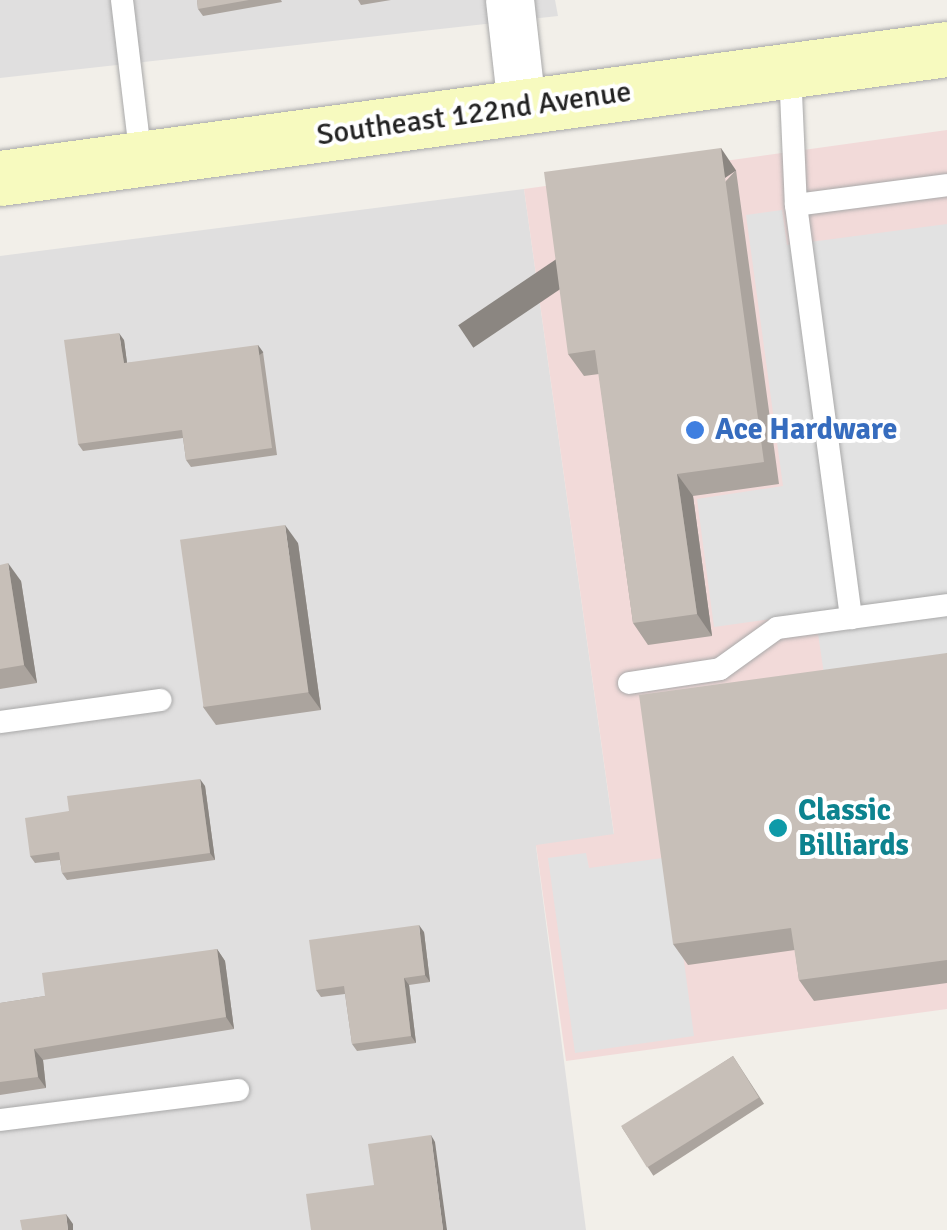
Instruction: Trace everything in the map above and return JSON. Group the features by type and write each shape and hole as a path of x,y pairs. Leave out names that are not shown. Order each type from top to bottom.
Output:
{"main road":[{"name":"Southeast 122nd Avenue","path":"0,178 947,49"}],"street":[{"path":"510,0 522,107"}],"lane":[{"path":"122,0 141,159"},
{"path":"790,70 796,205 851,618"},
{"path":"796,205 947,185"},
{"path":"628,683 720,669 777,628 947,606"},
{"path":"0,722 160,700"},
{"path":"0,1120 238,1090"}],"shaded area":[{"path":"0,0 555,0 558,16 0,78"},
{"path":"947,130 947,1009 566,1061 536,845 614,834 524,189"},
{"path":"524,189 614,835 536,846 586,1230 0,1230 0,256"},
{"path":"782,210 787,245 947,224 947,672 826,688 815,613 714,627 697,499 783,486 746,215"},
{"path":"586,853 589,868 670,857 694,1036 575,1053 548,858"}],"building":[{"path":"197,0 249,0 198,9"},
{"name":"Ace Hardware","path":"721,148 764,462 677,474 697,614 633,623 595,350 568,354 544,172"},
{"path":"119,333 124,363 258,345 272,448 186,460 182,430 78,444 64,340"},
{"path":"285,525 309,692 204,707 180,540"},
{"path":"8,563 24,665 0,669 0,565"},
{"path":"947,653 947,960 799,980 791,928 673,944 639,695"},
{"path":"200,779 210,853 62,873 59,852 30,856 25,818 69,811 67,796"},
{"path":"419,925 425,975 404,978 411,1036 352,1044 344,986 316,990 309,940"},
{"path":"217,949 226,1017 34,1049 38,1077 0,1082 0,1003 45,996 42,973"},
{"path":"733,1056 759,1098 647,1168 621,1126"},
{"path":"431,1135 443,1230 311,1230 306,1194 374,1185 368,1144"},
{"path":"66,1214 68,1230 22,1230 20,1220"}],"place":[{"name":"Ace Hardware","path":"695,430"},
{"name":"Classic Billiards","path":"778,828"}]}
